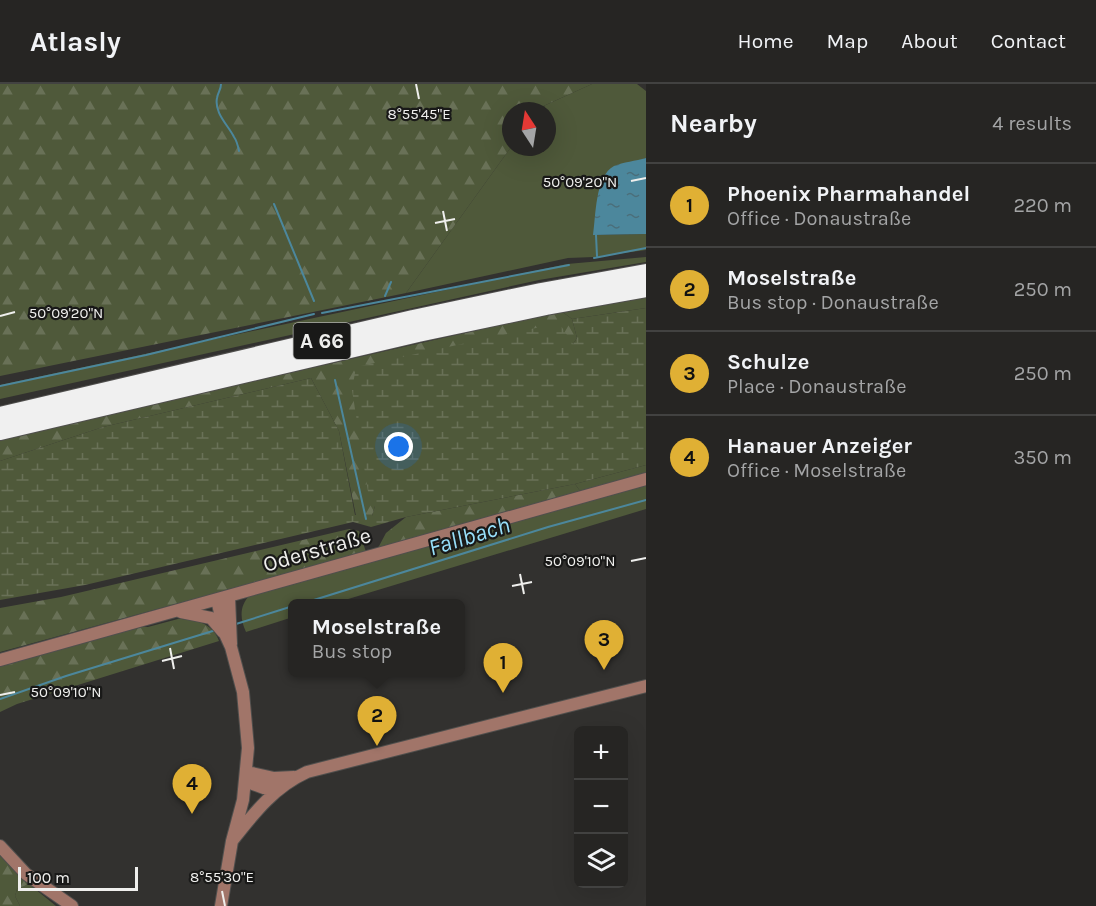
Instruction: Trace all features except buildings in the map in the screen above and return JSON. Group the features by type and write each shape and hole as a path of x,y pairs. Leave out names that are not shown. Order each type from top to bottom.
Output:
{"highway":[{"name":"A 66","path":"0,416 413,319 646,273"},
{"name":"A 66","path":"0,431 418,333 646,288"}],"street":[{"name":"Oderstraße","path":"0,660 646,479"},
{"path":"221,906 232,841 243,800 248,748 245,705 225,625 223,598"},
{"path":"174,611 202,615 225,625"},
{"path":"247,772 274,778 298,776 646,686"},
{"path":"247,772 253,784 278,789"},
{"path":"232,841 260,806 278,789 298,776"},
{"path":"0,846 26,874 72,906"}],"green space":[{"path":"0,84 592,84 552,102 502,102 502,156 505,156 406,293 0,376"},
{"path":"592,84 637,84 646,91 646,158 635,162 593,235 646,234 646,250 568,258 406,293 505,156 556,156 556,102 552,102"},
{"path":"646,257 646,262 539,280 0,399 0,385 567,264"},
{"path":"646,297 646,308 572,319 561,311"},
{"path":"646,308 646,465 575,484 406,517 371,527 353,522 85,585 0,600 0,461 103,427 311,378 339,431 355,515 372,516 375,506 369,498 352,390 356,367 559,323 573,344 577,338 572,319"},
{"path":"561,311 572,319 577,338 573,344 375,506 372,516 356,516 339,431 311,378 103,427 0,461 0,439"},
{"path":"646,465 646,473 580,491 575,484"},
{"path":"646,483 646,509 348,599 288,599 288,619 246,632 242,608 250,595"},
{"path":"575,484 580,491 378,548 386,533 406,517"},
{"path":"349,529 359,531 366,552 0,652 0,608 61,597"},
{"path":"178,619 203,623 212,630 219,641 17,704 0,712 0,664 130,627 148,627"},
{"path":"0,853 29,884 17,889 15,896 20,906 0,906"},
{"path":"29,884 56,906 20,906 15,896 17,889"}],"water":[{"path":"646,158 646,234 593,235 603,178 614,166"}],"waterway":[{"path":"221,84 217,98 218,109 236,140 239,151"},
{"path":"274,204 314,301"},
{"path":"596,235 597,256"},
{"path":"594,258 646,248"},
{"path":"322,313 569,265"},
{"path":"385,296 391,282"},
{"path":"0,386 146,355 314,314"},
{"path":"335,380 366,519"},
{"name":"Fallbach","path":"317,599 548,527 646,500"},
{"name":"Fallbach","path":"236,624 288,608"},
{"name":"Fallbach","path":"0,699 66,676 216,630"}],"place":[{"name":"Schulze","path":"604,670"},
{"name":"Phoenix Pharmahandel","path":"503,693"},
{"name":"Moselstraße","path":"377,746"},
{"name":"Hanauer Anzeiger","path":"192,814"}]}
